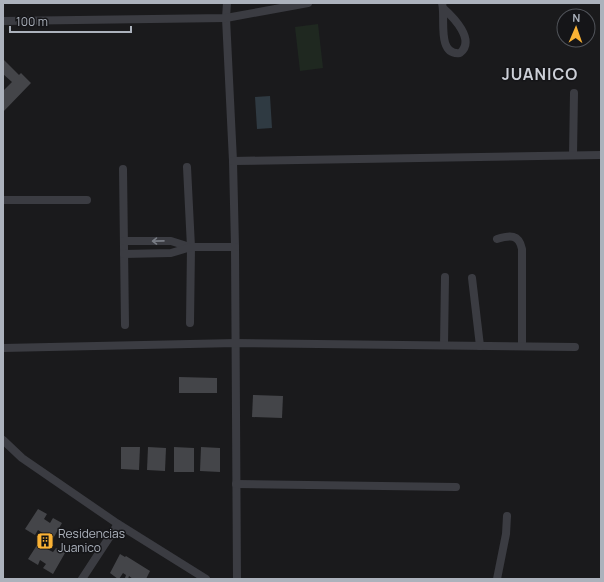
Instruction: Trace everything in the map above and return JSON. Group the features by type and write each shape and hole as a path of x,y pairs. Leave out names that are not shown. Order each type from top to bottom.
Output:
{"street":[{"path":"227,3 226,18 233,161 235,247 237,579"},
{"path":"3,21 22,23 226,18 308,3"},
{"path":"443,6 456,21 464,35 465,46 464,50 460,53 452,52 447,47 442,21 443,6"},
{"path":"573,155 574,93"},
{"path":"233,161 601,155"},
{"path":"187,167 191,247 190,322"},
{"path":"123,169 125,325"},
{"path":"3,200 87,200"},
{"path":"497,239 512,236 518,238 521,243 522,346"},
{"path":"124,241 171,241 191,247 235,247"},
{"path":"124,254 171,253 191,247"},
{"path":"444,345 445,277"},
{"path":"472,278 480,346"},
{"path":"3,348 236,343 575,346"},
{"path":"3,440 22,458 118,524 206,579"},
{"path":"236,484 456,487"},
{"path":"497,579 505,539 507,516"},
{"path":"82,579 118,524"}],"shaded area":[{"path":"318,24 323,68 300,71 295,27"},
{"path":"270,96 272,128 257,129 255,97"}],"building":[{"path":"3,59 19,75 21,73 31,83 3,112 3,91 12,82 3,74"},
{"path":"179,377 217,378 217,393 179,393"},
{"path":"253,395 283,396 282,418 252,417"},
{"path":"121,447 140,447 139,470 121,469"},
{"path":"148,447 166,448 165,471 147,470"},
{"path":"174,447 194,448 194,472 174,472"},
{"path":"201,447 220,448 220,472 200,471"},
{"name":"Residencias Juanico","path":"38,509 47,514 44,519 50,523 53,518 62,523 47,549 53,552 56,548 65,553 53,574 43,568 46,564 40,560 38,565 28,559 44,534 38,530 35,535 25,529"},
{"path":"120,554 125,557 126,556 150,571 146,579 133,579 129,576 128,579 125,578 126,575 123,573 118,579 110,573"}],"place":[{"name":"Residencias Juanico","path":"45,541"}],"district":[{"name":"JUANICO","path":"540,74"}]}
